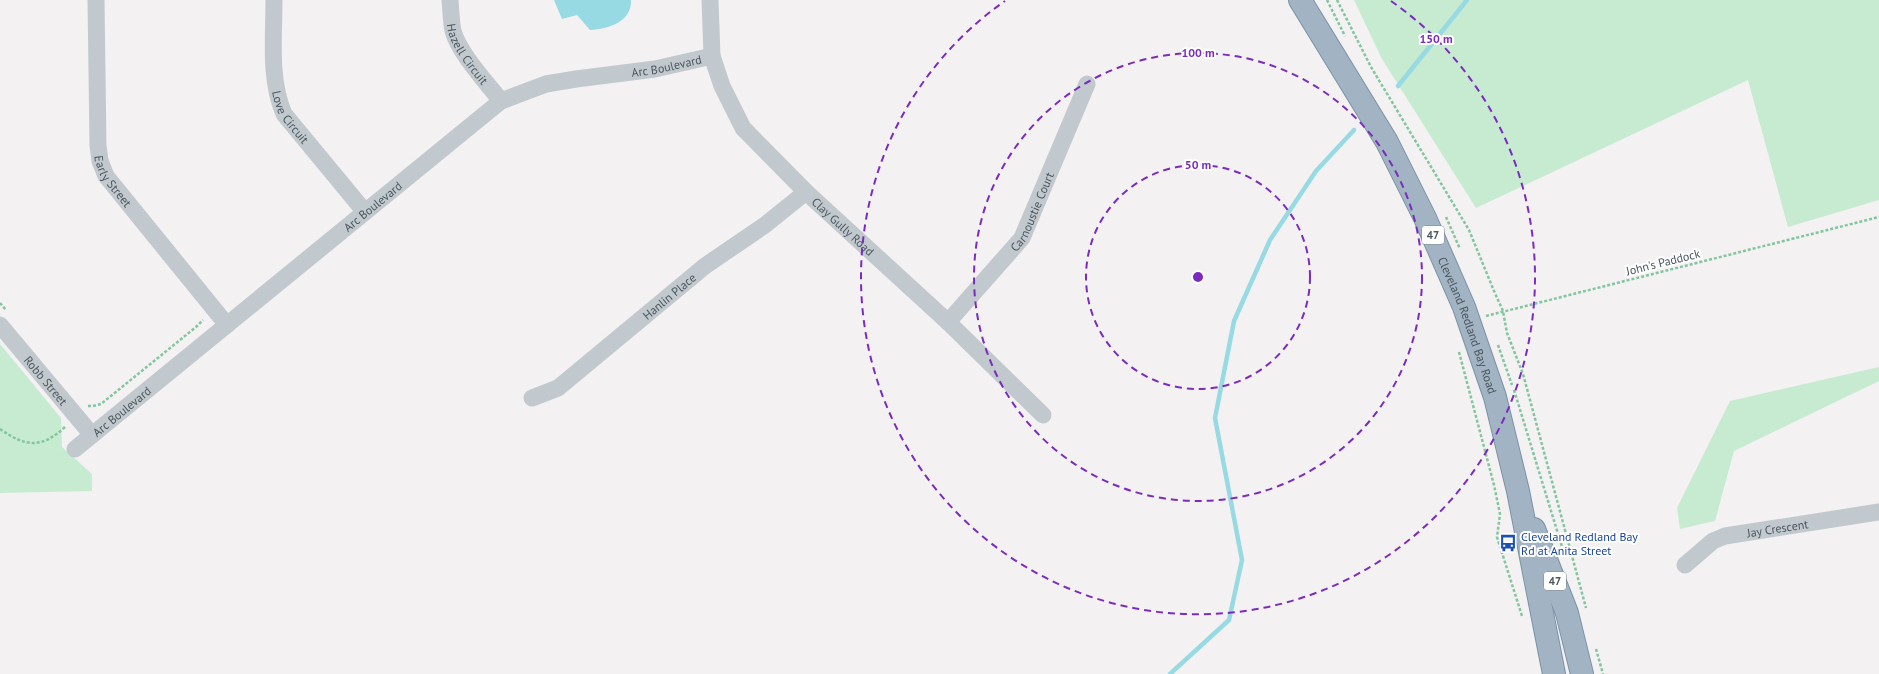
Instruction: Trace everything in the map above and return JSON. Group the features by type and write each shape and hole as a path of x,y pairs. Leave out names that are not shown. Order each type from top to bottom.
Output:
{"highway":[{"name":"Cleveland Redland Bay Road","path":"1300,0 1387,142 1425,218 1481,319 1495,397 1518,491 1554,674"},
{"name":"Cleveland Redland Bay Road","path":"1518,491 1548,560 1567,613 1582,674"}],"street":[{"name":"Early Street","path":"96,0 98,145 100,161 106,176 227,325"},
{"name":"Love Circuit","path":"274,0 275,84 278,100 284,114 365,212"},
{"name":"Hazell Circuit","path":"450,0 454,32 460,46 501,101"},
{"name":"Clay Gully Road","path":"710,0 712,56 722,86 743,128 806,192 948,322 1043,415"},
{"name":"Arc Boulevard","path":"75,449 501,101 546,84 655,69 712,56"},
{"name":"Carnoustie Court","path":"948,322 1022,238 1087,84"},
{"name":"Hanlin Place","path":"532,398 558,388 705,266 765,225 806,192"},
{"name":"Robb Street","path":"5,320 92,435"},
{"name":"Jay Crescent","path":"1685,565 1713,541 1725,536 1879,512"}],"path":[{"name":"John's Paddock","path":"1481,319 1879,217"},
{"path":"0,303 5,320"},
{"path":"87,405 93,406 101,404 206,317"},
{"path":"1497,342 1524,420 1566,557"},
{"path":"1457,346 1494,485 1500,514 1497,537 1524,619"},
{"path":"0,429 24,441 38,444 47,442 70,423"},
{"path":"1575,585 1578,592"}],"green space":[{"path":"1354,0 1879,0 1879,200 1788,227 1748,80 1476,208 1382,59"},
{"path":"0,344 61,418 62,447 92,474 92,491 0,493"},
{"path":"1879,367 1879,381 1734,451 1715,521 1680,529 1677,508 1730,401"}],"water":[{"path":"554,0 631,0 628,14 618,23 604,28 590,30 577,15 562,19"}],"waterway":[{"path":"1398,86 1467,0"},
{"path":"1170,674 1229,620 1242,560 1215,418 1234,321 1270,240 1316,171 1354,130"}],"place":[{"name":"Cleveland Redland Bay Rd at Anita Street","path":"1508,543"}]}
